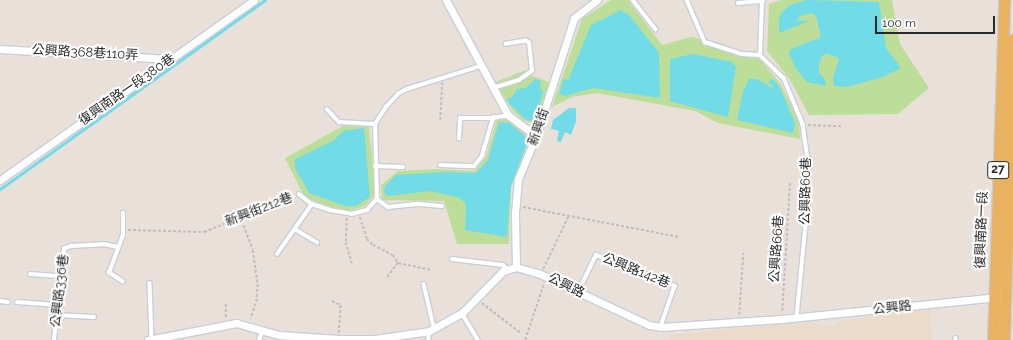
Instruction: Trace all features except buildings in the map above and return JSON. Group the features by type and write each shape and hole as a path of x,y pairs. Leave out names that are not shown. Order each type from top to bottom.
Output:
{"main road":[{"name":"復興南路一段","path":"1004,0 1004,340"},
{"name":"復興南路一段","path":"993,340 1004,298 1012,126 1013,39"}],"street":[{"name":"復興南路一段380巷","path":"0,180 254,0"},
{"path":"446,0 492,88 508,115 536,136"},
{"name":"新興街","path":"516,267 515,206 518,179 536,136 574,18 597,0"},
{"name":"公興路368巷110弄","path":"0,49 170,59"},
{"name":"公興路","path":"508,268 516,267 543,275 577,293 649,325 661,328 739,323 1004,298"},
{"path":"150,340 226,324 242,324 248,328 288,338 375,339 432,329 462,313 477,299 495,278 508,268"}],"lane":[{"path":"633,0 656,29"},
{"path":"687,0 705,42 742,54 760,55 763,0 738,3"},
{"path":"492,88 519,80 532,71 529,43 526,41 506,44"},
{"name":"公興路60巷","path":"760,55 784,78 803,124 809,167 808,205 797,317"},
{"path":"358,213 367,210 377,199 375,166 376,124 399,93 481,66"},
{"path":"327,109 339,122 376,124"},
{"path":"459,139 460,118 493,118 508,115"},
{"path":"440,165 474,166 482,156 493,118"},
{"path":"375,166 403,167"},
{"name":"新興街212巷","path":"299,194 312,204 347,213 358,213"},
{"path":"377,199 388,207 419,204 442,206"},
{"path":"277,254 312,204"},
{"path":"123,213 123,230 109,273 123,282"},
{"path":"295,229 317,242"},
{"name":"公興路336巷","path":"54,340 62,254 68,247 104,244 118,247"},
{"name":"公興路142巷","path":"577,293 596,255 675,286 661,328"},
{"path":"452,259 503,265 508,268"},
{"path":"30,274 60,276"},
{"path":"150,283 150,340"},
{"path":"424,284 432,329 429,340"},
{"path":"0,301 8,302"},
{"path":"17,302 57,305"},
{"path":"462,313 478,340"},
{"path":"56,315 94,317"},
{"path":"259,340 262,332"}],"path":[{"path":"440,120 442,79"},
{"path":"803,124 842,126"},
{"name":"公興路66巷","path":"781,319 790,181"},
{"name":"新興街212巷","path":"123,230 204,232 240,216 299,194"},
{"path":"515,206 569,214 679,237"},
{"path":"347,213 346,242 352,263"},
{"path":"358,213 367,239 373,245 393,255 398,263 431,270"},
{"path":"525,340 543,275 569,214"},
{"path":"240,216 253,250 258,284 257,299 248,328"},
{"path":"739,323 743,253"},
{"path":"387,278 398,263"},
{"path":"477,299 521,332"},
{"path":"332,301 341,305 339,338"},
{"path":"226,304 226,324"}],"shaded area":[{"path":"930,308 932,340 670,340 670,335 810,321 820,326 834,326 840,321"}],"green space":[{"path":"611,0 628,0 662,45 691,37 717,42 757,56 780,83 799,120 800,139 718,123 695,111 597,93 572,97 552,107 582,19"},
{"path":"782,0 892,0 900,44 929,88 898,114 809,115 789,78 767,51 769,4"},
{"path":"526,70 530,75 549,82 538,118 532,123 523,120 513,111 495,82"},
{"path":"497,119 507,120 526,134 528,142 511,187 509,244 457,244 444,201 382,200 381,185 398,171 436,169 475,171 486,157"},
{"path":"343,126 369,127 374,178 374,195 365,206 350,211 328,207 304,196 285,158"}],"water":[{"path":"807,0 879,2 886,48 901,68 883,77 846,87 834,86 833,77 839,60 837,57 827,54 823,55 819,63 819,73 825,79 826,86 807,82 796,69 789,54 791,49 821,37 816,16 812,13 800,16 797,21 809,21 779,33 779,19 782,12 790,5"},
{"path":"621,10 630,16 659,53 660,98 593,88 565,96 559,94 563,79 568,80 591,25"},
{"path":"693,54 732,62 736,67 728,117 670,101 670,59"},
{"path":"535,79 541,81 540,89 543,91 537,115 532,121 525,119 506,100 512,97 517,89 526,88"},
{"path":"749,79 757,79 772,88 774,87 768,82 773,79 780,88 795,123 793,133 737,120 743,91"},
{"path":"569,108 576,108 576,121 571,135 565,132 561,142 557,141 559,131 551,129 553,120"},
{"path":"499,122 509,123 526,137 527,143 511,186 507,237 465,230 466,204 460,198 431,191 387,196 384,192 385,186 396,175 443,172 476,173 488,160"},
{"path":"364,128 370,197 356,206 345,206 309,193 295,168 295,159 333,141 343,131"}],"waterway":[{"path":"0,189 265,0"}]}
